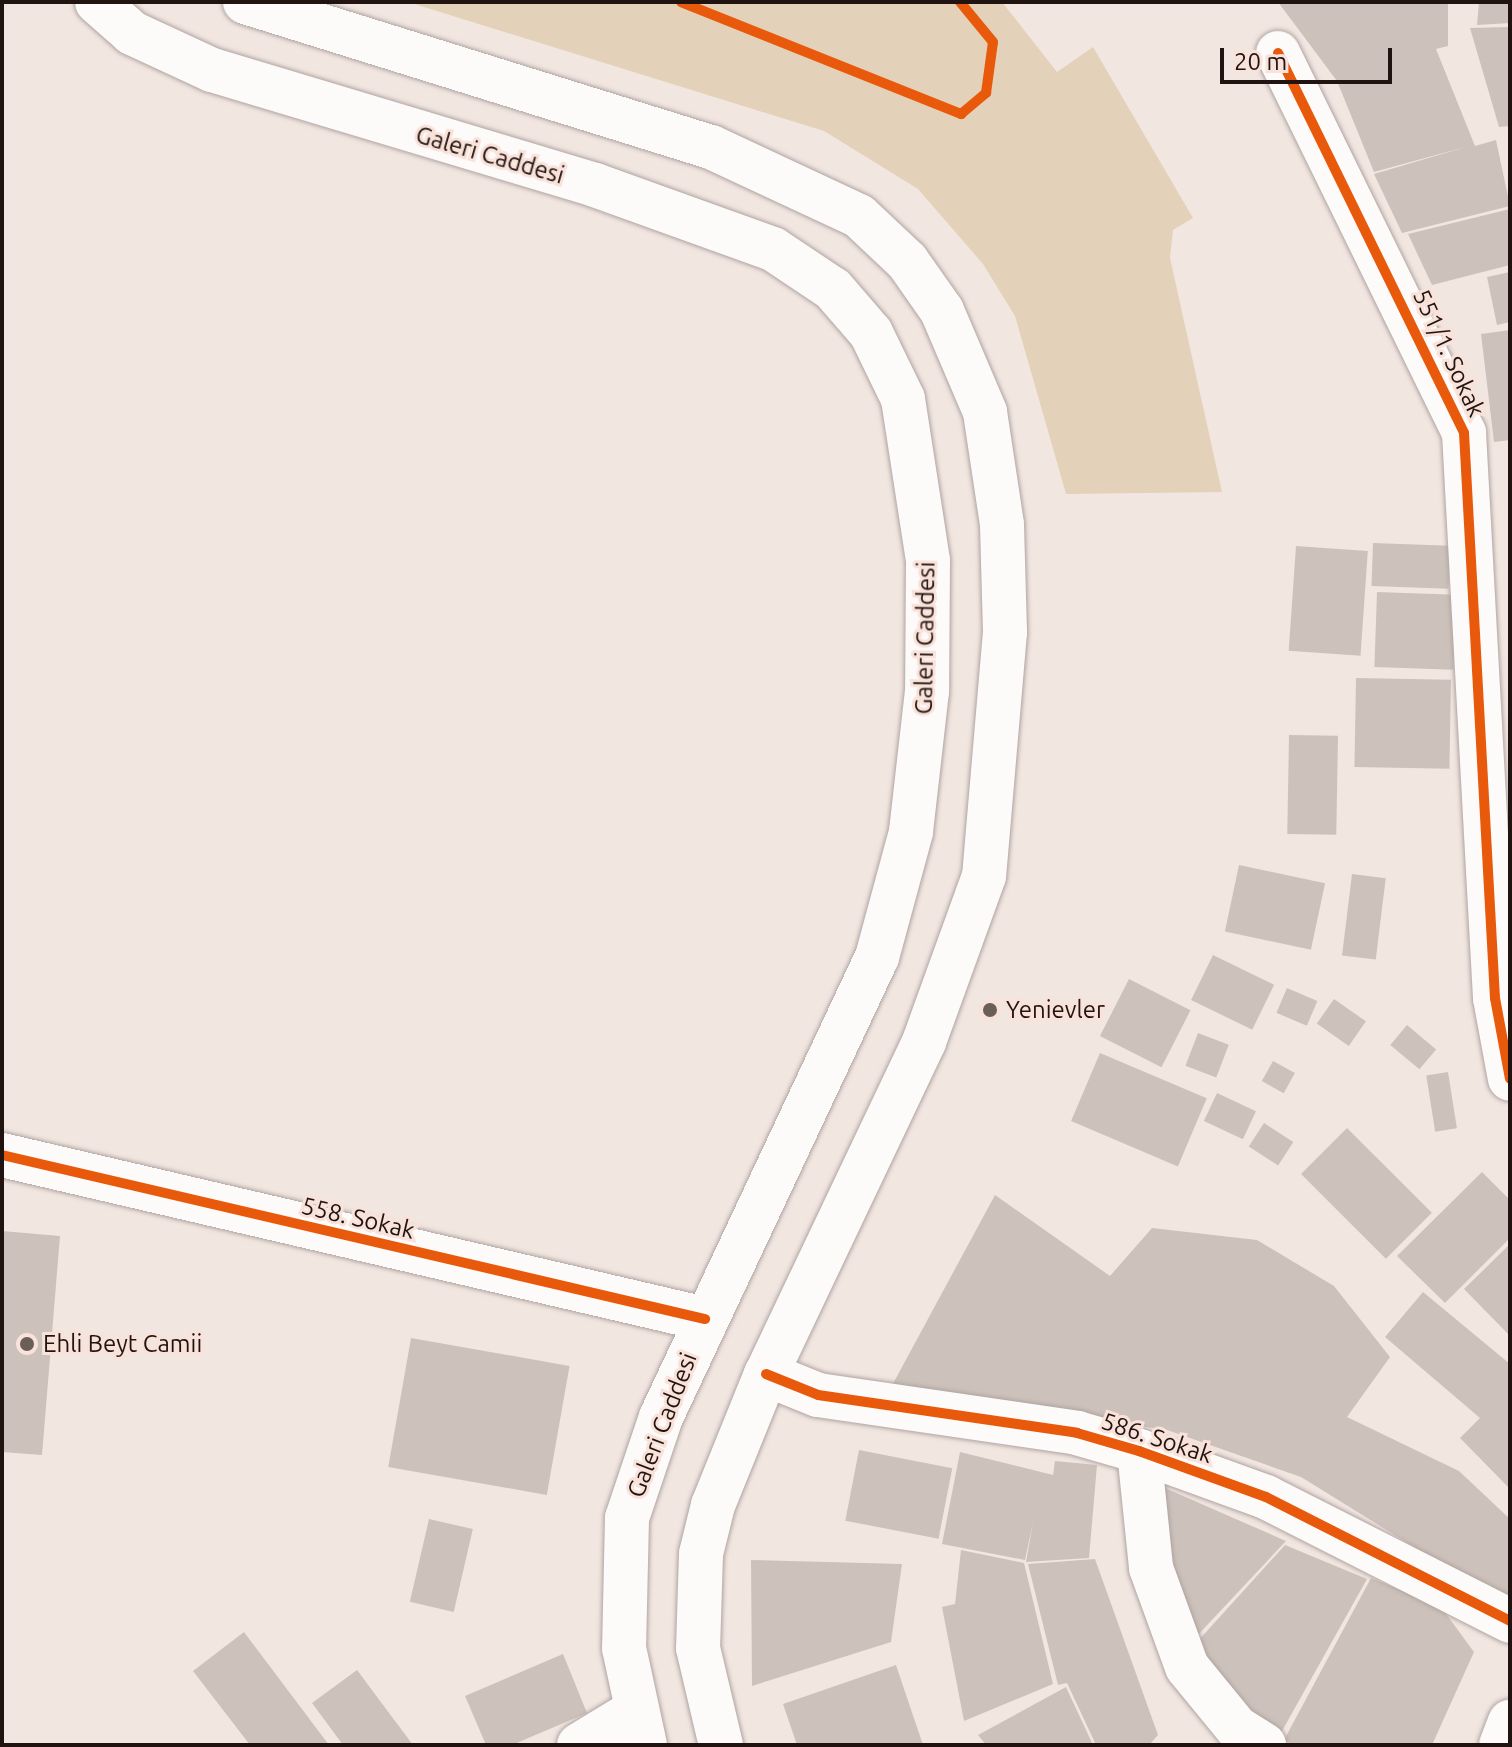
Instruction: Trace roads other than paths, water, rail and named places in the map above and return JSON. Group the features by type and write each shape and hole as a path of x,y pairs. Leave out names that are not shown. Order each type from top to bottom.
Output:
{"main road":[{"name":"Galeri Caddesi","path":"97,2 132,33 212,70 595,185 773,249 833,289 871,333 903,399 928,561 927,677 897,904 661,1417 627,1518 621,1595 640,1728"},
{"path":"245,2 789,178 859,216 907,261 966,360 985,412 1003,540 1005,646 984,876 924,1042 766,1374 713,1505 701,1554 698,1648 721,1745"},
{"name":"551/1. Sokak","path":"1278,53 1464,433 1495,998 1510,1079"},
{"name":"558. Sokak","path":"2,1155 705,1319"},
{"name":"586. Sokak","path":"766,1374 818,1395 1077,1433 1139,1451 1266,1497 1510,1621"},
{"path":"1139,1451 1151,1568 1187,1667 1237,1728 1264,1745"},
{"path":"1501,1745 1510,1722"},
{"path":"579,1745 640,1728"}],"place":[{"name":"Yenievler","path":"990,1010"},
{"name":"Ehli Beyt Camii","path":"27,1344"}]}
